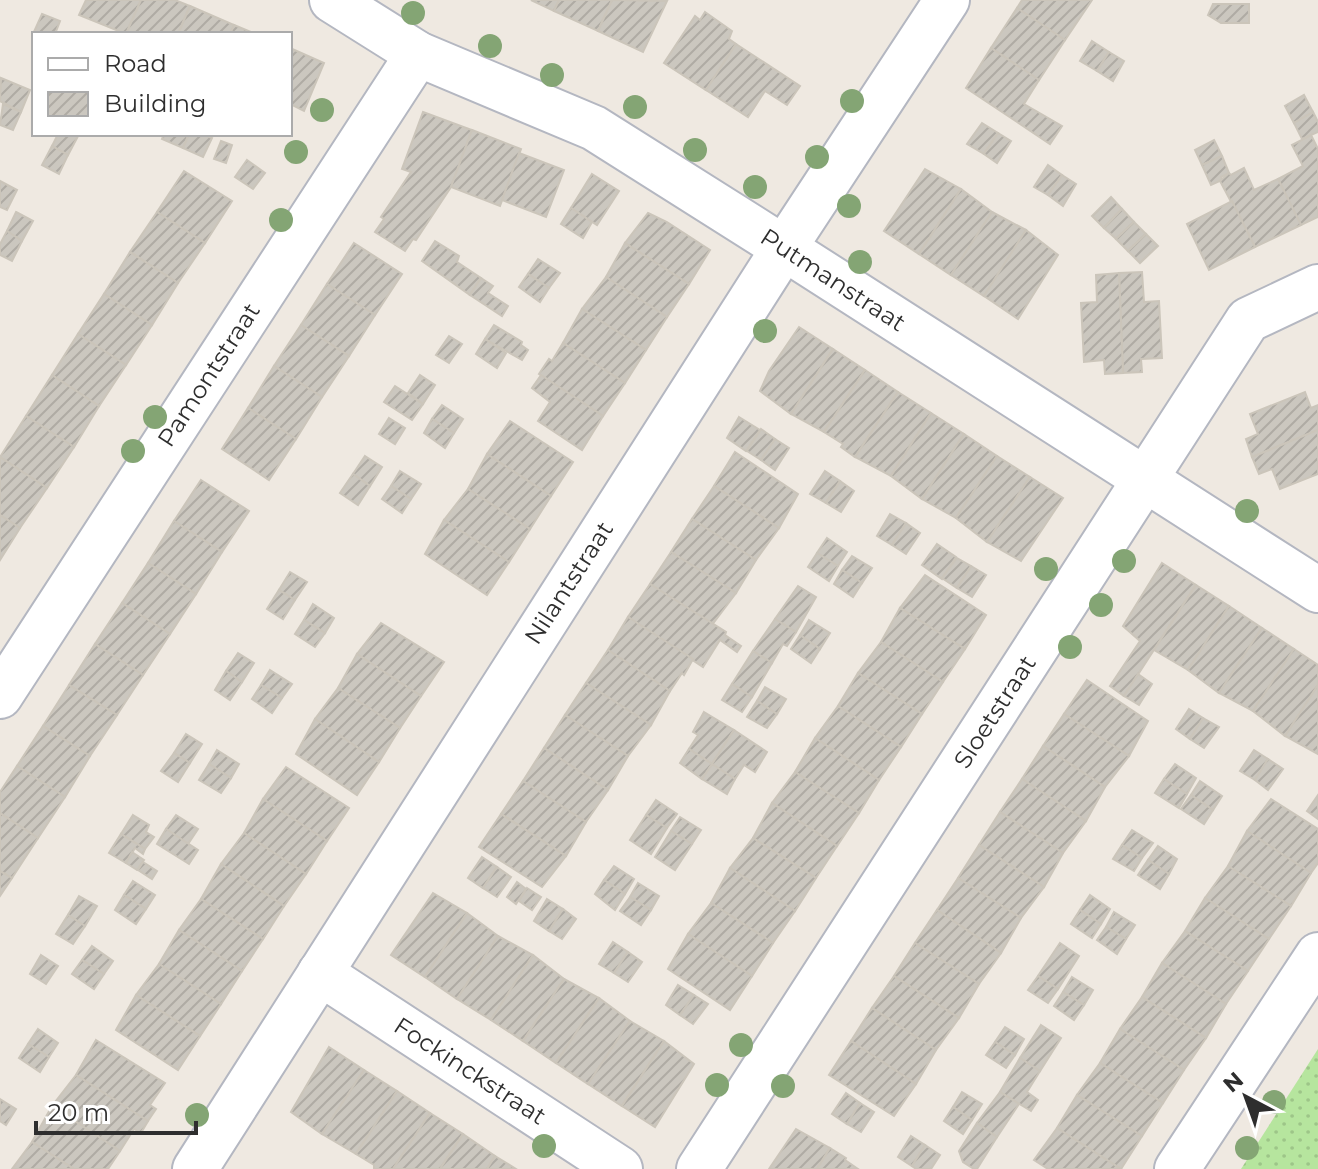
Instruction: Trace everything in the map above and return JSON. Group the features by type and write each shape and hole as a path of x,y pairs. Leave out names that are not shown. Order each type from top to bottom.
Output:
{"street":[{"name":"Putmanstraat","path":"332,0 418,54 594,128 1318,590"},
{"name":"Nilantstraat","path":"195,1169 784,248 947,0"},
{"name":"Pamontstraat","path":"0,696 418,54"},
{"name":"Sloetstraat","path":"699,1169 1248,320 1318,287"},
{"path":"1177,1169 1318,955"},
{"name":"Fockinckstraat","path":"320,973 620,1169"}],"green space":[{"path":"1318,1049 1318,1169 1241,1169"}],"building":[{"path":"86,0 141,0 127,32 79,15"},
{"path":"141,0 175,0 190,6 179,32 127,32"},
{"path":"531,0 559,0 554,11"},
{"path":"559,0 612,0 598,31 554,11"},
{"path":"612,0 667,1 643,52 598,31"},
{"path":"1022,0 1092,0 1065,40 1017,8"},
{"path":"1213,4 1249,4 1249,23 1221,23 1208,15"},
{"path":"190,6 234,25 231,32 179,32"},
{"path":"1017,8 1065,40 1039,80 991,48"},
{"path":"705,12 732,31 729,39 736,44 706,90 664,63 695,16 700,20"},
{"path":"42,14 60,21 56,32 34,32"},
{"path":"234,25 251,32 231,32"},
{"path":"1092,41 1109,52 1097,71 1080,61"},
{"path":"736,44 800,86 787,105 765,91 748,117 706,90"},
{"path":"991,48 1039,80 1024,104 1062,126 1050,144 966,88"},
{"path":"292,49 324,63 304,111 292,105"},
{"path":"1109,52 1124,61 1113,81 1097,71"},
{"path":"1,78 30,90 21,112 0,101"},
{"path":"1304,95 1313,112 1294,123 1285,106"},
{"path":"3,104 21,112 13,130 0,125"},
{"path":"423,112 472,130 451,187 416,240 413,239 405,251 375,232 384,219 381,217 411,172 402,169"},
{"path":"1313,112 1318,122 1318,132 1302,139 1294,123"},
{"path":"982,123 998,133 984,154 967,144"},
{"path":"472,130 521,149 500,206 451,187"},
{"path":"998,133 1011,141 997,163 984,154"},
{"path":"1311,135 1318,149 1318,217 1301,225 1278,179 1303,166 1292,145"},
{"path":"57,136 78,136 68,155 52,146"},
{"path":"163,136 188,136 183,148 162,139"},
{"path":"188,136 212,138 203,157 183,148"},
{"path":"1214,140 1222,156 1202,165 1195,150"},
{"path":"221,141 232,145 226,163 214,159"},
{"path":"52,146 68,155 59,174 42,165"},
{"path":"519,153 564,170 546,217 502,200"},
{"path":"1222,156 1229,173 1211,185 1202,165"},
{"path":"247,160 265,173 253,189 235,177"},
{"path":"1048,165 1062,175 1048,195 1034,187"},
{"path":"1244,168 1254,190 1278,179 1301,225 1255,247 1220,181 1229,173 1231,175"},
{"path":"925,169 961,189 919,254 884,231"},
{"path":"184,171 232,201 205,243 157,212"},
{"path":"592,174 619,191 597,225 571,208"},
{"path":"1062,175 1076,184 1063,206 1048,195"},
{"path":"0,181 17,190 7,210 0,207"},
{"path":"961,189 992,212 951,275 919,254"},
{"path":"1111,197 1122,209 1104,228 1092,216"},
{"path":"1232,201 1255,247 1209,270 1187,224"},
{"path":"571,208 592,222 583,238 561,224"},
{"path":"1122,209 1134,222 1116,239 1104,228"},
{"path":"16,212 33,221 22,241 7,231"},
{"path":"157,212 205,243 178,283 130,252"},
{"path":"992,212 1026,230 984,296 951,275"},
{"path":"648,213 710,250 689,284 625,243"},
{"path":"1134,222 1146,234 1128,251 1116,239"},
{"path":"1026,230 1058,255 1018,319 984,296"},
{"path":"7,231 22,241 12,261 0,255 0,244"},
{"path":"1146,234 1158,246 1140,263 1128,251"},
{"path":"435,241 459,256 457,262 481,278 470,295 422,261"},
{"path":"354,243 402,274 375,315 327,284"},
{"path":"625,243 689,284 667,317 606,277"},
{"path":"130,252 178,283 152,325 104,294"},
{"path":"538,259 560,273 549,288 528,274"},
{"path":"1142,272 1144,302 1159,301 1162,358 1141,359 1142,372 1123,373 1119,273"},
{"path":"1119,273 1123,373 1105,374 1104,360 1084,362 1081,303 1097,302 1096,275"},
{"path":"528,274 549,288 540,302 519,287"},
{"path":"606,277 667,317 646,350 582,309"},
{"path":"481,278 493,286 488,293 508,306 502,316 470,295"},
{"path":"327,284 375,315 349,356 301,325"},
{"path":"104,294 152,325 126,365 78,334"},
{"path":"582,309 646,350 625,383 563,343"},
{"path":"301,325 349,356 322,397 274,366"},
{"path":"494,325 522,342 521,345 528,350 522,360 485,339"},
{"path":"799,327 833,349 791,414 760,391 769,371"},
{"path":"78,334 126,365 99,406 52,375"},
{"path":"449,336 462,344 449,363 436,355"},
{"path":"485,339 506,353 497,368 476,354"},
{"path":"563,343 625,383 603,416 539,374"},
{"path":"833,349 865,370 824,432 791,414"},
{"path":"274,366 322,397 296,439 248,408"},
{"path":"865,370 898,392 855,457 841,447 843,444 824,432"},
{"path":"52,375 99,406 74,447 26,416"},
{"path":"420,375 435,385 423,404 408,393"},
{"path":"541,375 603,416 582,450 538,421 550,402 532,388"},
{"path":"395,386 423,404 412,420 384,402"},
{"path":"898,392 931,413 891,476 855,457"},
{"path":"1305,392 1311,408 1318,405 1318,430 1252,457 1246,439 1258,434 1250,414"},
{"path":"442,405 463,419 454,433 432,419"},
{"path":"248,408 296,439 269,480 222,449"},
{"path":"931,413 964,434 922,499 891,476"},
{"path":"26,416 74,447 47,488 0,457"},
{"path":"739,417 760,430 746,451 727,438"},
{"path":"389,418 405,428 395,444 379,434"},
{"path":"432,419 454,433 445,448 424,433"},
{"path":"510,421 573,462 551,496 487,454"},
{"path":"761,429 775,439 761,460 747,451"},
{"path":"1318,430 1318,474 1280,489 1272,469 1259,474 1252,457"},
{"path":"964,434 997,456 956,518 922,499"},
{"path":"775,439 789,448 775,470 761,460"},
{"path":"735,452 798,494 779,528 714,486"},
{"path":"487,454 551,496 530,529 468,489"},
{"path":"365,456 382,467 370,486 353,474"},
{"path":"997,456 1030,477 987,542 956,518"},
{"path":"0,457 47,488 20,528 0,515"},
{"path":"400,471 421,484 411,499 391,486"},
{"path":"825,471 840,481 826,503 810,494"},
{"path":"353,474 370,486 358,505 340,493"},
{"path":"1030,477 1063,498 1021,561 987,542"},
{"path":"201,480 249,511 222,552 174,521"},
{"path":"840,481 854,491 841,512 826,503"},
{"path":"391,486 411,499 402,513 382,499"},
{"path":"714,486 779,528 756,560 692,519"},
{"path":"468,489 530,529 509,562 444,520"},
{"path":"890,514 906,523 892,545 877,536"},
{"path":"0,515 20,528 0,560"},
{"path":"692,519 756,560 736,593 671,552"},
{"path":"444,520 509,562 487,595 425,554"},
{"path":"174,521 222,552 196,594 148,563"},
{"path":"906,523 920,533 906,554 892,545"},
{"path":"827,538 847,552 838,566 817,553"},
{"path":"937,544 956,557 942,579 922,565"},
{"path":"671,552 736,593 712,625 650,584"},
{"path":"817,553 838,566 829,581 808,567"},
{"path":"852,556 872,568 862,583 842,570"},
{"path":"957,558 971,566 957,588 942,578"},
{"path":"148,563 196,594 170,634 122,603"},
{"path":"1162,563 1196,585 1124,696 1110,686 1140,641 1123,626"},
{"path":"971,566 986,575 972,597 957,588"},
{"path":"842,570 862,583 853,597 834,584"},
{"path":"290,572 307,582 295,600 279,590"},
{"path":"925,575 986,615 965,649 900,608"},
{"path":"650,584 726,632 725,635 741,646 737,652 720,640 703,667 628,617"},
{"path":"1196,585 1229,606 1188,670 1154,650"},
{"path":"798,586 816,597 796,632 775,619"},
{"path":"279,590 295,600 283,619 267,609"},
{"path":"122,603 170,634 143,675 95,644"},
{"path":"313,604 334,618 325,633 304,620"},
{"path":"1229,606 1262,628 1219,693 1188,670"},
{"path":"900,608 965,649 943,682 881,642"},
{"path":"628,617 693,659 670,691 608,650"},
{"path":"775,619 796,632 787,646 783,644 772,663 753,651"},
{"path":"304,620 325,633 315,647 295,634"},
{"path":"809,620 830,633 820,649 800,635"},
{"path":"381,623 444,662 421,696 357,654"},
{"path":"1262,628 1294,649 1253,711 1219,693"},
{"path":"800,635 820,649 811,663 791,649"},
{"path":"881,642 943,682 922,714 858,673"},
{"path":"95,644 143,675 117,715 69,685"},
{"path":"1294,649 1318,665 1318,685 1285,736 1253,711"},
{"path":"608,650 670,691 651,725 586,683"},
{"path":"753,651 772,663 752,697 732,684"},
{"path":"238,653 254,663 242,682 226,671"},
{"path":"357,654 421,696 400,728 338,688"},
{"path":"270,670 292,684 282,698 261,685"},
{"path":"226,671 242,682 230,700 215,690"},
{"path":"858,673 922,714 901,747 838,706"},
{"path":"1138,674 1152,684 1139,705 1124,696"},
{"path":"1087,680 1148,721 1129,756 1064,714"},
{"path":"586,683 651,725 628,756 565,715"},
{"path":"732,684 752,697 742,712 722,700"},
{"path":"69,685 117,715 90,756 43,726"},
{"path":"261,685 282,698 272,713 252,699"},
{"path":"1318,685 1318,754 1285,736"},
{"path":"765,687 786,699 777,714 757,701"},
{"path":"338,688 400,728 379,762 315,719"},
{"path":"757,701 777,714 767,728 747,717"},
{"path":"838,706 901,747 879,780 815,738"},
{"path":"1189,709 1203,718 1190,739 1176,729"},
{"path":"704,712 734,730 712,764 689,749 698,735 693,732"},
{"path":"1064,714 1129,756 1105,787 1043,746"},
{"path":"565,715 628,756 608,790 544,748"},
{"path":"1203,718 1219,727 1204,748 1190,739"},
{"path":"315,719 379,762 357,795 296,754"},
{"path":"43,726 90,756 65,797 17,766"},
{"path":"734,730 767,752 755,772 744,765 735,779 712,764"},
{"path":"186,734 202,744 190,763 174,753"},
{"path":"815,738 879,780 859,813 795,772"},
{"path":"1043,746 1105,787 1086,821 1022,779"},
{"path":"544,748 608,790 586,822 523,781"},
{"path":"689,749 712,764 702,779 680,763"},
{"path":"217,750 239,764 231,778 209,764"},
{"path":"1254,750 1268,759 1255,780 1240,771"},
{"path":"174,753 190,763 178,782 161,771"},
{"path":"1268,759 1283,769 1268,790 1255,780"},
{"path":"209,764 231,778 221,793 199,780"},
{"path":"712,764 735,779 727,794 702,779"},
{"path":"1175,764 1196,778 1187,794 1164,779"},
{"path":"17,766 65,797 38,838 0,813 0,792"},
{"path":"286,767 349,808 327,841 263,799"},
{"path":"795,772 859,813 837,846 772,803"},
{"path":"1022,779 1086,821 1063,853 1000,812"},
{"path":"1164,779 1187,794 1179,808 1155,793"},
{"path":"523,781 586,822 566,856 501,814"},
{"path":"1200,781 1222,796 1213,810 1191,795"},
{"path":"1191,795 1213,810 1204,824 1181,809"},
{"path":"1318,795 1318,819 1307,811"},
{"path":"263,799 327,841 306,874 244,833"},
{"path":"1271,799 1318,829 1318,863 1311,873 1247,831"},
{"path":"656,800 677,814 667,828 646,815"},
{"path":"772,803 837,846 816,878 753,838"},
{"path":"1000,812 1063,853 1044,887 979,845"},
{"path":"0,813 38,838 12,878 0,871"},
{"path":"501,814 566,856 542,887 479,847"},
{"path":"133,815 149,825 146,832 154,837 145,849 121,834"},
{"path":"176,815 198,829 188,844 166,829"},
{"path":"646,815 667,828 651,854 630,840"},
{"path":"680,817 701,830 692,844 671,831"},
{"path":"166,829 198,850 189,864 157,844"},
{"path":"1132,830 1153,843 1142,858 1122,845"},
{"path":"671,831 692,844 675,870 655,857"},
{"path":"1247,831 1311,873 1291,906 1228,866"},
{"path":"244,833 306,874 284,906 221,864"},
{"path":"121,834 145,849 143,854 135,848 126,863 109,853"},
{"path":"753,838 816,878 795,911 730,868"},
{"path":"979,845 1044,887 1021,918 958,878"},
{"path":"1122,845 1142,858 1134,871 1113,859"},
{"path":"1158,846 1177,859 1169,874 1148,860"},
{"path":"132,852 144,860 137,870 126,863"},
{"path":"482,857 497,867 483,888 468,878"},
{"path":"1148,860 1169,874 1160,889 1138,875"},
{"path":"143,862 157,871 152,879 138,870"},
{"path":"221,864 284,906 263,939 201,899"},
{"path":"614,866 634,879 625,894 604,880"},
{"path":"1228,866 1291,906 1269,939 1205,898"},
{"path":"497,867 511,877 497,897 483,888"},
{"path":"730,868 795,911 773,943 711,903"},
{"path":"0,871 12,878 0,896"},
{"path":"958,878 1021,918 1001,953 937,910"},
{"path":"604,880 625,894 615,910 595,894"},
{"path":"133,881 155,895 146,909 124,895"},
{"path":"517,882 526,889 516,904 507,897"},
{"path":"638,883 659,896 651,910 630,897"},
{"path":"527,888 541,897 532,910 519,901"},
{"path":"433,893 467,913 425,977 391,955"},
{"path":"124,895 146,909 136,924 115,910"},
{"path":"1090,895 1110,909 1101,924 1080,910"},
{"path":"79,896 97,906 85,926 68,915"},
{"path":"630,897 651,910 641,925 620,911"},
{"path":"1205,898 1269,939 1248,971 1185,931"},
{"path":"201,899 263,939 242,971 179,930"},
{"path":"547,899 563,909 549,931 534,921"},
{"path":"711,903 773,943 752,976 688,934"},
{"path":"563,909 576,919 562,939 549,931"},
{"path":"937,910 1001,953 979,984 915,943"},
{"path":"1080,910 1101,924 1092,938 1071,924"},
{"path":"1114,912 1135,925 1126,939 1106,927"},
{"path":"467,913 498,936 457,999 425,977"},
{"path":"68,915 85,926 73,944 56,934"},
{"path":"1106,927 1126,939 1117,954 1097,940"},
{"path":"179,930 242,971 221,1004 159,964"},
{"path":"1185,931 1248,971 1226,1004 1162,963"},
{"path":"688,934 752,976 730,1010 668,969"},
{"path":"498,936 533,955 491,1020 457,999"},
{"path":"613,942 628,952 614,973 599,964"},
{"path":"915,943 979,984 959,1018 894,976"},
{"path":"1060,943 1079,956 1058,989 1038,976"},
{"path":"92,946 113,961 104,974 82,960"},
{"path":"628,952 642,962 628,982 614,973"},
{"path":"41,955 58,966 46,984 30,974"},
{"path":"533,955 564,979 523,1041 491,1020"},
{"path":"82,960 104,974 94,989 72,974"},
{"path":"1162,963 1226,1004 1206,1038 1142,997"},
{"path":"159,964 221,1004 200,1036 136,995"},
{"path":"894,976 959,1018 936,1050 872,1008"},
{"path":"1038,976 1058,989 1048,1003 1028,990"},
{"path":"1072,977 1093,990 1084,1005 1063,992"},
{"path":"564,979 599,998 556,1063 523,1041"},
{"path":"678,985 694,995 680,1015 666,1005"},
{"path":"1063,992 1084,1005 1074,1020 1054,1006"},
{"path":"136,995 200,1036 178,1070 116,1030"},
{"path":"694,995 708,1004 693,1024 680,1015"},
{"path":"1142,997 1206,1038 1184,1070 1120,1029"},
{"path":"599,998 630,1021 588,1084 556,1063"},
{"path":"872,1008 936,1050 916,1084 851,1041"},
{"path":"630,1021 664,1041 622,1106 588,1084"},
{"path":"1041,1025 1061,1038 1040,1071 1020,1058"},
{"path":"1005,1027 1024,1039 1015,1055 995,1042"},
{"path":"38,1029 58,1043 49,1057 28,1044"},
{"path":"1120,1029 1184,1070 1163,1103 1100,1063"},
{"path":"96,1040 165,1083 150,1105 156,1109 148,1121 76,1075"},
{"path":"664,1041 694,1064 655,1127 622,1106"},
{"path":"851,1041 916,1084 894,1116 829,1075"},
{"path":"995,1042 1015,1055 1006,1068 986,1055"},
{"path":"28,1044 49,1057 40,1072 19,1058"},
{"path":"329,1047 364,1070 322,1134 291,1112"},
{"path":"1020,1058 1040,1071 1027,1092 1038,1100 1031,1111 1000,1092"},
{"path":"1100,1063 1163,1103 1142,1136 1077,1095"},
{"path":"364,1070 397,1091 356,1154 322,1134"},
{"path":"76,1075 148,1121 141,1133 134,1129 120,1151 52,1106"},
{"path":"397,1091 430,1113 393,1169 374,1169 374,1165 356,1154"},
{"path":"962,1092 982,1104 972,1120 953,1107"},
{"path":"1000,1092 1019,1104 997,1137 977,1123"},
{"path":"846,1093 860,1103 847,1124 832,1114"},
{"path":"1077,1095 1142,1136 1121,1169 1057,1128"},
{"path":"0,1099 16,1109 6,1125 0,1121"},
{"path":"860,1103 874,1112 861,1132 847,1124"},
{"path":"52,1106 120,1151 108,1169 74,1169 32,1142"},
{"path":"953,1107 972,1120 963,1134 944,1121"},
{"path":"430,1113 463,1134 440,1169 393,1169"},
{"path":"977,1123 997,1137 977,1169 974,1169 963,1162 959,1151"},
{"path":"1057,1128 1121,1169 1048,1169 1034,1160"},
{"path":"796,1129 830,1148 817,1169 769,1169"},
{"path":"463,1134 495,1156 487,1169 440,1169"},
{"path":"911,1136 925,1145 912,1166 898,1157"},
{"path":"32,1142 74,1169 12,1169"},
{"path":"925,1145 940,1155 931,1169 916,1169 912,1166"},
{"path":"830,1148 846,1158 858,1169 817,1169"},
{"path":"495,1156 516,1169 487,1169"}]}
